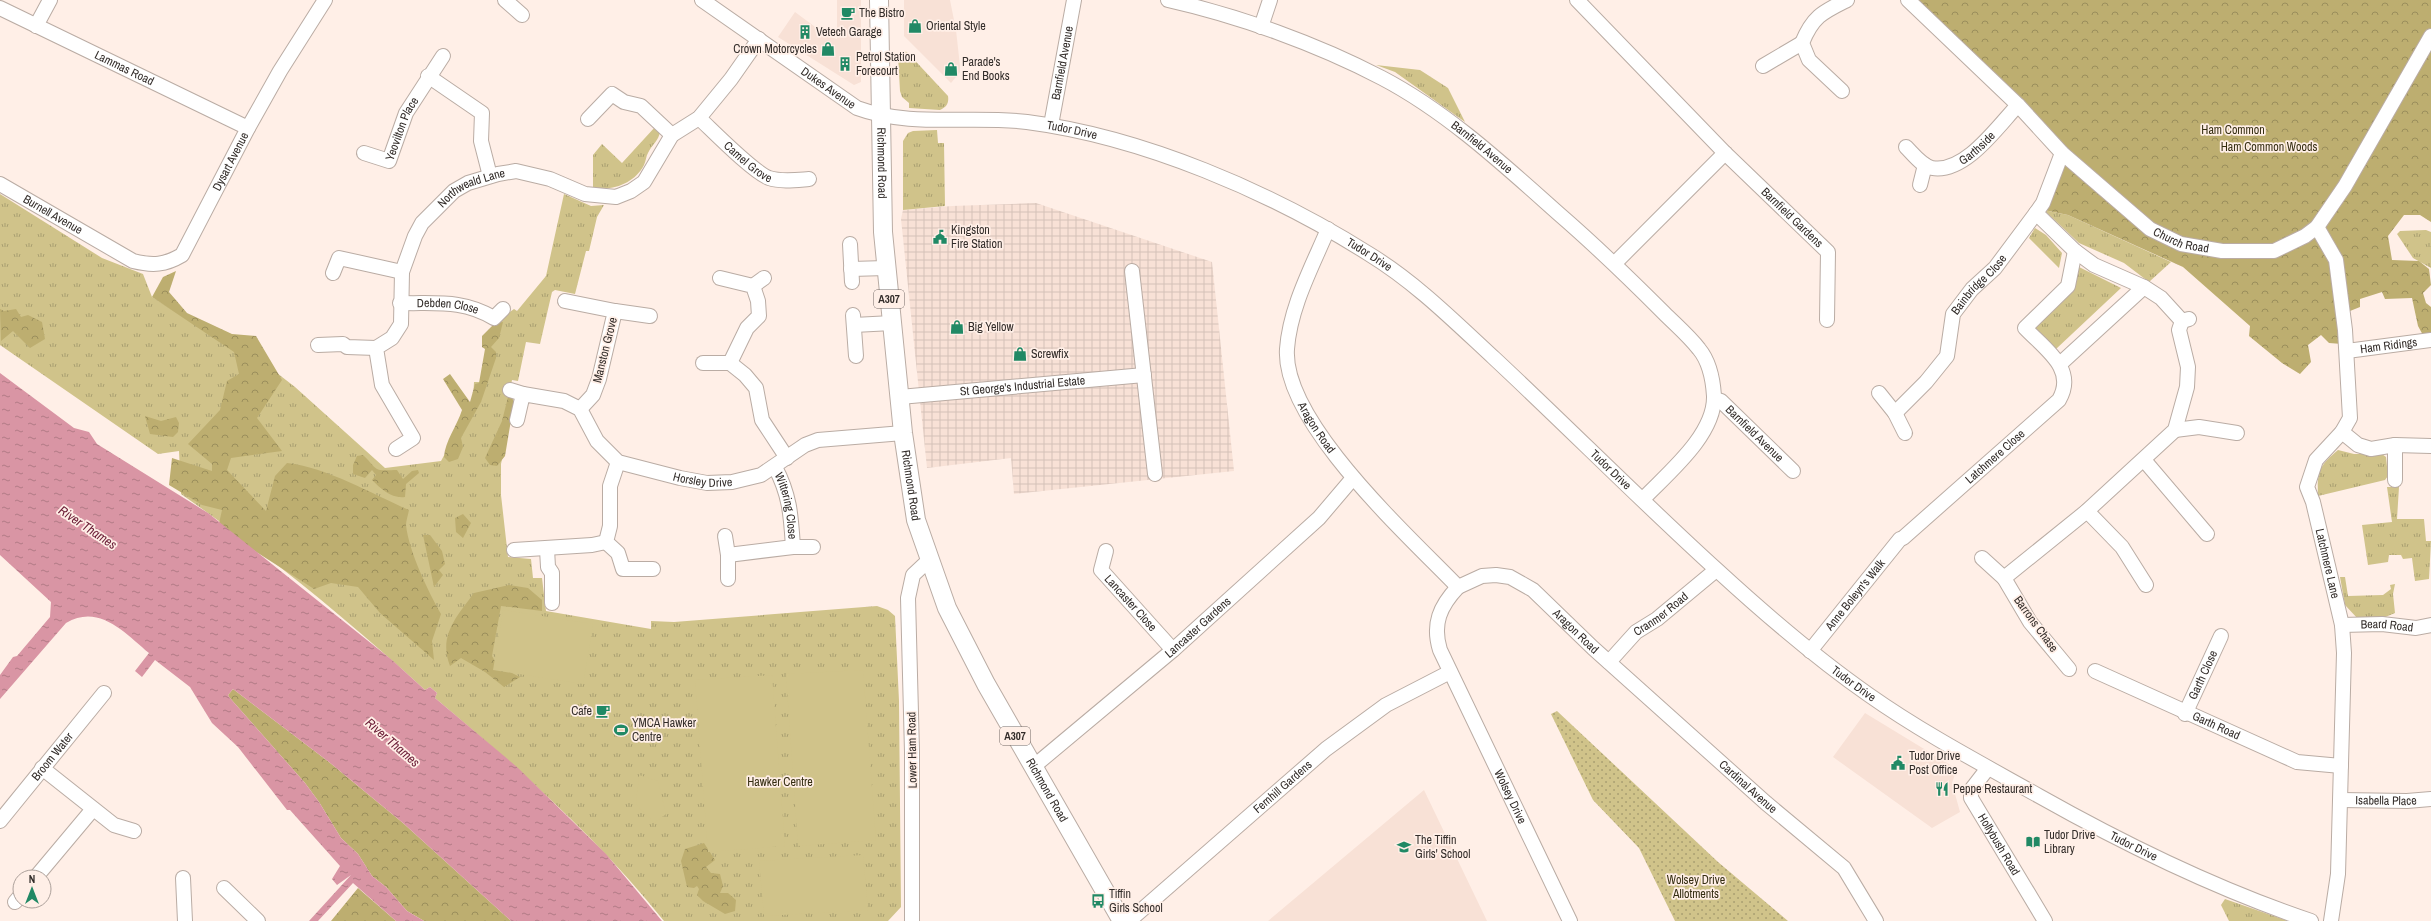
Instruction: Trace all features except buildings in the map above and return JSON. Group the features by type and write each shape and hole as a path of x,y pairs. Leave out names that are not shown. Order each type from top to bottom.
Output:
{"main road":[{"name":"Richmond Road","path":"878,0 881,195 886,268 903,433 916,520 947,608 986,684 1122,921"}],"street":[{"path":"36,26 50,0"},
{"name":"Dysart Avenue","path":"106,246 133,261 149,265 170,262 182,254 248,128 280,71 325,0"},
{"path":"505,0 522,15"},
{"name":"Dukes Avenue","path":"702,0 847,102 857,108 880,115"},
{"name":"Barnfield Avenue","path":"1051,125 1074,0"},
{"name":"Barnfield Avenue","path":"1168,0 1261,27 1324,52 1383,78 1438,113 1505,166 1615,263 1700,350 1712,380 1714,399 1708,421 1692,448 1643,499"},
{"path":"1261,27 1270,0"},
{"path":"1763,66 1802,42 1808,27 1818,15 1847,0"},
{"name":"Church Road","path":"1908,0 2018,105 2062,153 2150,229 2181,244 2222,251 2274,252 2305,236 2317,227 2345,186 2431,36"},
{"name":"Barnfield Gardens","path":"1580,2 1725,153 1828,252 1827,320"},
{"name":"Lammas Road","path":"0,8 248,128"},
{"name":"Northweald Lane","path":"376,348 392,338 401,324 400,303 402,272 415,236 430,214 458,188 490,176 516,172 534,174 585,194 616,197 631,191 644,182 672,134 698,118 731,79 759,39"},
{"path":"1802,42 1808,60 1842,92"},
{"name":"Yeovilton Place","path":"364,154 389,161 406,112 442,56"},
{"path":"428,76 482,113 481,141 490,176"},
{"path":"588,119 612,94 624,102 641,106 672,134"},
{"name":"Garthside","path":"1925,165 1933,168 1948,166 1967,159 2018,105"},
{"name":"Tudor Drive","path":"880,115 917,119 987,119 1051,125 1106,138 1186,164 1270,199 1328,229 1372,255 1421,290 1643,499 1716,570 1810,651 1881,703 1988,768 2091,826 2222,888 2311,921"},
{"name":"Camel Grove","path":"698,118 768,178 786,180 809,179"},
{"path":"1906,147 1925,165 1920,185"},
{"path":"1615,263 1725,153"},
{"name":"Bainbridge Close","path":"1895,413 1926,382 1947,356 1953,314 1972,289 1995,268 2043,203 2062,153"},
{"name":"Burnell Avenue","path":"0,184 106,246"},
{"path":"2004,578 2087,510 2144,460 2175,430 2187,386 2188,367 2179,330 2186,320 2161,298 2144,287 2094,265 2075,252 2036,213"},
{"name":"Latchmere Lane","path":"2317,227 2336,260 2347,351 2350,418 2342,432 2316,460 2307,487 2313,502 2342,625 2344,653 2338,874 2331,921"},
{"name":"Aragon Road","path":"1328,229 1290,325 1287,350 1289,374 1307,414 1353,478 1458,587"},
{"path":"850,244 852,275 886,268"},
{"path":"333,273 340,252 402,272"},
{"name":"Latchmere Close","path":"1901,539 2059,400 2065,387 2065,376 2060,364 2025,328 2068,286 2075,252"},
{"path":"1132,271 1155,474"},
{"path":"720,278 758,282 759,316 747,328 730,363"},
{"path":"2060,364 2144,287"},
{"name":"Manston Grove","path":"565,301 614,311 650,316"},
{"name":"Debden Close","path":"400,303 462,304 479,309 494,318"},
{"name":"Manston Grove","path":"580,409 593,395 600,380 614,311"},
{"path":"856,356 854,320 892,323"},
{"name":"Ham Ridings","path":"2347,351 2431,340"},
{"path":"318,345 344,344 347,347 376,348 382,385 413,438 396,449"},
{"path":"703,363 730,363 745,375 756,388 762,420 787,458"},
{"name":"St George's Industrial Estate","path":"900,397 1144,375"},
{"path":"517,420 517,392 564,402 580,409 597,441 618,462 610,486 610,526 606,542"},
{"path":"1879,393 1895,413 1905,433"},
{"name":"Barnfield Avenue","path":"1714,399 1720,401 1794,471"},
{"path":"2175,430 2199,428 2237,433"},
{"path":"2342,432 2358,445 2371,449 2395,445 2431,446"},
{"name":"Horsley Drive","path":"618,462 680,478 707,483 732,482 761,475 806,445 818,440 903,433"},
{"path":"2395,445 2395,480"},
{"path":"2144,460 2207,534"},
{"name":"Wittering Close","path":"775,466 785,485 790,506 793,548"},
{"name":"Lancaster Gardens","path":"1033,767 1173,650 1319,518 1353,478"},
{"path":"2087,510 2122,547 2146,585"},
{"path":"725,536 728,555 728,579"},
{"name":"Anne Boleyn's Walk","path":"1810,651 1901,539"},
{"path":"514,550 547,549 592,545 606,542"},
{"path":"606,542 618,553 623,569 653,568"},
{"name":"Wittering Close","path":"728,555 793,548 813,548"},
{"path":"547,549 548,567 552,574 552,603"},
{"name":"Lancaster Close","path":"1106,551 1100,570 1173,650"},
{"name":"Barrons Chase","path":"1982,558 2004,578 2030,622 2069,669"},
{"name":"Lower Ham Road","path":"912,921 912,752 908,598 912,580 917,571 931,565"},
{"name":"Cranmer Road","path":"1609,662 1636,632 1656,619 1716,570"},
{"name":"Aragon Road","path":"1450,672 1440,650 1436,627 1442,607 1458,587 1482,576 1496,575 1510,577 1522,582 1533,590 1609,662"},
{"name":"Beard Road","path":"2342,625 2382,624 2416,628 2431,625"},
{"name":"Garth Close","path":"2185,714 2222,636"},
{"name":"Cardinal Avenue","path":"1609,662 1766,804 1844,868 1876,921"},
{"name":"Garth Road","path":"2095,671 2185,714 2297,762 2341,766"},
{"name":"Fernhill Gardens","path":"1129,921 1326,749 1386,705 1450,672"},
{"name":"Wolsey Drive","path":"1450,672 1570,921"},
{"name":"Broom Water","path":"0,820 104,692"},
{"path":"42,768 114,826 134,831"},
{"name":"Hollybush Road","path":"1988,768 1971,790 1972,798 2045,921"},
{"name":"Isabella Place","path":"2341,800 2408,801 2431,799"},
{"path":"43,869 93,809"},
{"path":"183,878 185,921"},
{"path":"224,888 258,921"}],"shaded area":[{"path":"837,0 861,0 861,82 854,85 778,37 795,12 826,35 837,39"},
{"path":"904,0 950,0 956,30 960,66 960,72 951,83 904,36"},
{"path":"1036,203 1212,262 1234,471 1014,494 1011,458 927,468 901,219 903,210 952,206"},
{"path":"1865,713 1957,769 1952,783 1960,812 1932,828 1833,757"},
{"name":"The Tiffin Girls' School","path":"1424,790 1487,921 1268,921"}],"green space":[{"name":"Ham Common Woods","path":"1918,0 2431,0 2431,222 2420,215 2404,215 2388,236 2392,260 2419,261 2429,269 2431,285 2423,293 2426,303 2431,307 2431,336 2424,337 2418,326 2412,298 2385,299 2382,292 2360,299 2360,307 2350,311 2346,286 2342,344 2329,343 2321,335 2308,345 2311,362 2300,374 2282,363 2249,336 2250,326 2183,267 2068,215 2044,210 2071,152"},
{"path":"902,51 907,52 948,96 948,103 944,108 940,110 909,108 909,103 902,97 900,91 898,55"},
{"path":"1376,65 1420,70 1448,88 1465,122 1395,72"},
{"path":"655,127 660,131 658,137 647,154 644,165 635,177 622,185 615,187 593,187 593,155 602,144 622,163"},
{"path":"937,130 938,143 944,143 945,206 903,210 903,141 908,133 913,131"},
{"name":"Hawker Centre","path":"0,194 102,258 143,274 152,297 238,351 242,346 295,387 385,468 441,461 473,402 474,382 481,382 487,352 494,332 506,316 514,309 517,311 546,276 564,194 591,206 604,205 597,217 589,251 586,251 575,294 555,290 552,292 540,344 526,342 518,381 512,380 510,390 514,402 501,464 501,495 508,557 531,559 533,578 542,578 546,611 651,629 651,621 674,622 877,606 888,610 895,616 899,701 901,907 888,921 664,921 638,890 584,832 496,750 435,698 437,693 430,687 425,690 366,638 275,563 213,516 181,494 179,451 158,454 0,345"},
{"path":"2044,210 2068,215 2171,262 2149,282 2124,263 2079,243"},
{"path":"2035,228 2046,235 2062,253 2059,268 2029,238"},
{"path":"2426,230 2431,232 2431,268 2413,258 2397,234 2400,231"},
{"path":"2077,266 2121,288 2056,349 2031,328"},
{"path":"176,271 169,292 187,313 232,334 256,336 282,380 257,418 282,451 231,458 227,470 266,511 275,476 287,463 333,475 409,510 406,525 411,547 425,583 441,614 432,641 434,660 380,613 358,587 331,583 314,589 250,548 216,537 222,510 202,505 169,485 172,458 212,471 212,464 188,444 220,410 227,381 239,374 234,352 152,297 163,277"},
{"path":"0,309 4,311 16,309 21,317 28,315 42,322 45,339 30,348 13,331 1,341"},
{"path":"503,322 499,338 491,347 496,352 496,358 481,402 461,438 463,447 458,459 449,462 444,457 445,451 462,410 443,379 450,374 470,402 475,384 479,383 485,349 482,347 482,336 495,323"},
{"path":"509,393 514,402 505,456 497,466 490,465 485,458 502,421"},
{"path":"145,416 161,421 176,417 179,423 178,432 173,437 150,434"},
{"path":"2338,450 2354,454 2382,454 2386,457 2388,476 2385,480 2318,496 2320,470 2327,460"},
{"path":"363,455 374,467 379,470 397,470 403,479 412,471 418,470 419,473 406,484 405,497 391,495 379,487 372,480 376,475 372,470 365,478 353,474 353,465 357,456"},
{"path":"2387,487 2399,487 2397,519 2424,519 2426,541 2431,541 2429,579 2415,581 2412,558 2403,559 2401,555 2389,555 2388,562 2368,565 2362,525 2392,522"},
{"path":"463,514 471,523 463,538 456,532 455,518"},
{"path":"423,535 430,535 442,551 445,564 439,570 443,575 434,587"},
{"path":"2340,577 2345,577 2348,596 2383,595 2391,589 2390,585 2395,584 2393,594 2395,613 2383,618 2358,619 2345,605"},
{"path":"509,585 528,588 542,600 542,611 501,606 492,656 498,666 520,677 504,687 485,672 461,658 450,666 446,645 451,627 461,610 474,593"},
{"path":"503,610 593,624 583,684 493,670"},
{"path":"863,670 876,840 798,846 786,674"},
{"name":"Hawker Centre","path":"772,675 785,846 708,852 695,680"},
{"path":"233,689 329,762 403,823 511,921 424,921 407,911 386,887 372,876 358,854 341,838 319,802 305,783 229,697 228,695"},
{"name":"Wolsey Drive Allotments","path":"1557,711 1718,862 1788,921 1675,921 1639,848 1593,800 1551,714"},
{"path":"639,775 658,781 666,814 654,823 636,804"},
{"path":"704,843 715,860 706,867 711,873 720,874 723,886 720,893 728,893 736,900 735,911 725,914 703,901 697,895 699,889 697,886 694,888 687,887 681,861 685,849"},
{"path":"863,855 868,910 764,916 759,861"},
{"path":"358,888 396,921 331,921"},
{"path":"2225,899 2288,921 2229,921 2221,905"}],"water":[{"name":"River Thames","path":"0,373 74,428 89,432 97,444 208,513 392,660 425,690 430,687 437,693 435,698 517,767 606,854 662,921 511,921 403,823 329,762 233,689 228,695 229,697 305,783 319,802 341,838 358,854 372,876 386,887 407,911 424,921 396,921 353,883 318,921 309,921 351,875 337,885 332,879 340,866 290,810 287,810 238,747 212,723 190,687 155,660 142,677 135,671 149,653 121,629 100,618 90,616 78,618 66,623 0,699 0,675 13,657 17,656 50,617 51,602 0,555"}],"place":[{"name":"The Bistro","path":"848,13"},
{"name":"Oriental Style","path":"915,26"},
{"name":"Vetech Garage","path":"805,32"},
{"name":"Crown Motorcycles","path":"828,49"},
{"name":"Petrol Station Forecourt","path":"845,64"},
{"name":"Parade's End Books","path":"951,69"},
{"name":"Kingston Fire Station","path":"940,237"},
{"name":"Big Yellow","path":"957,327"},
{"name":"Screwfix","path":"1020,354"},
{"name":"Cafe","path":"603,711"},
{"name":"YMCA Hawker Centre","path":"621,730"},
{"name":"Tudor Drive Post Office","path":"1898,763"},
{"name":"Peppe Restaurant","path":"1942,789"},
{"name":"Tudor Drive Library","path":"2033,842"},
{"name":"The Tiffin Girls' School","path":"1404,847"},
{"name":"Tiffin Girls School","path":"1098,901"}],"park label":[{"name":"Ham Common","path":"2233,130"}]}
